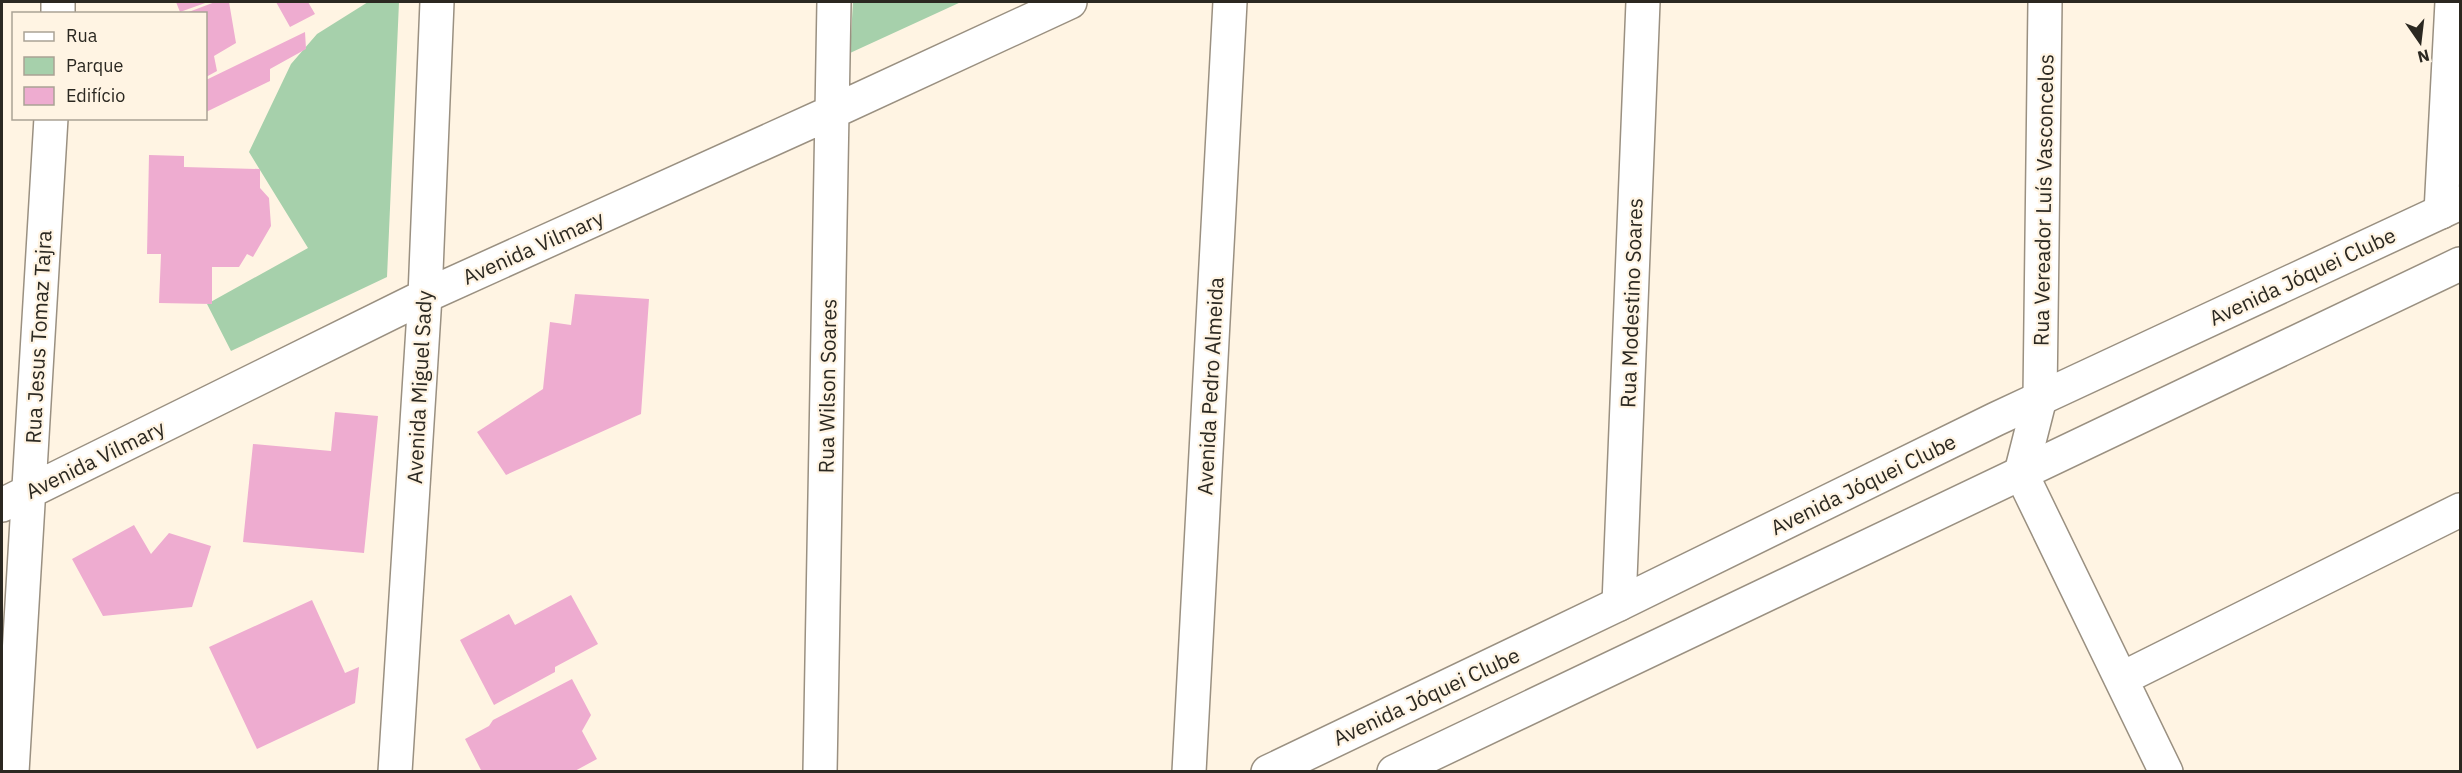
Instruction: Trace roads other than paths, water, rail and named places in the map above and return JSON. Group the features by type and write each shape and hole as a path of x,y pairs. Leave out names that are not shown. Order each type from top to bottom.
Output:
{"street":[{"name":"Avenida Miguel Sady","path":"395,771 425,296 437,2"},
{"name":"Rua Wilson Soares","path":"820,771 834,2"},
{"name":"Avenida Vilmary","path":"15,498 425,296 1070,2"},
{"name":"Avenida Pedro Almeida","path":"1189,771 1230,2"},
{"name":"Rua Modestino Soares","path":"1619,604 1643,2"},
{"name":"Rua Vereador Luís Vasconcelos","path":"2021,473 2040,398 2045,2"},
{"path":"2451,208 2452,2"},
{"name":"Rua Jesus Tomaz Tajra","path":"12,771 15,498 51,120"},
{"name":"Avenida Jóquei Clube","path":"1268,771 1619,604 2040,398 2451,208"},
{"path":"1394,771 2460,264"},
{"path":"2021,473 2166,771"},
{"path":"2121,679 2460,510"}]}
